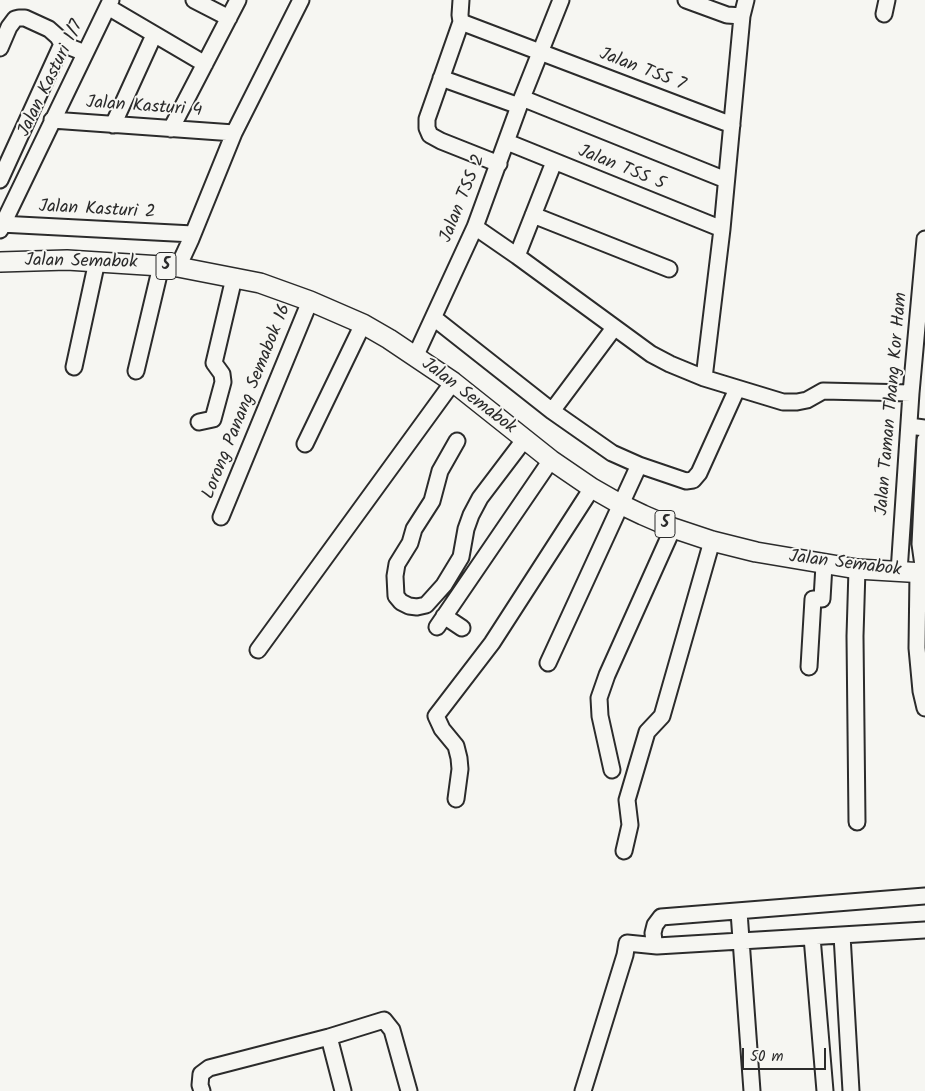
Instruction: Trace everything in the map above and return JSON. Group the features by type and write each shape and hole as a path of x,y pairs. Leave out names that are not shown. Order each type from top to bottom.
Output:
{"main road":[{"name":"Jalan Semabok","path":"0,262 97,261 169,267 260,283 310,301 363,324 453,382 524,440 592,488 620,504 673,528 712,541 756,552 824,565 922,573"}],"street":[{"path":"194,0 229,18"},
{"path":"171,129 238,0"},
{"path":"136,371 169,267 190,240 234,133 301,0"},
{"path":"461,0 460,15 462,22 427,119 427,128 430,135 441,141 498,164"},
{"name":"Jalan TSS 2","path":"415,356 475,227 520,102 561,0"},
{"path":"686,0 727,16 742,16"},
{"path":"704,378 722,229 742,16 746,0"},
{"path":"109,3 154,35 205,64"},
{"name":"Jalan Kasturi 1/7","path":"1,227 109,3"},
{"path":"0,48 9,27 15,19 25,18 49,29 58,37 62,44 85,53"},
{"name":"Jalan TSS 7","path":"462,22 732,125"},
{"path":"113,124 154,35"},
{"name":"Jalan Kasturi 1/7","path":"0,180 62,44"},
{"path":"441,78 520,102 726,180"},
{"name":"Jalan Kasturi 4","path":"52,120 234,133"},
{"name":"Jalan TSS 5","path":"507,142 722,229"},
{"path":"517,256 554,162"},
{"path":"533,215 670,269"},
{"name":"Jalan Kasturi 2","path":"1,227 190,240"},
{"path":"475,227 651,354 704,378 783,402 807,400 823,391 911,393"},
{"name":"Jalan Taman Thang Kor Ham","path":"899,572 911,393 922,300 925,239"},
{"path":"74,367 97,261"},
{"path":"198,422 213,419 223,382 222,374 214,363 234,278"},
{"name":"Lorong Panang Semabok 16","path":"222,518 310,301"},
{"path":"434,318 552,411 612,453 639,465 686,481 693,480 699,473 737,389"},
{"path":"305,444 363,324"},
{"path":"552,411 614,328"},
{"path":"258,650 453,382"},
{"path":"909,426 925,428"},
{"path":"456,441 440,471 432,500 414,529 410,543 398,564 395,576 396,596 409,606 426,605 444,585 461,557 466,529 480,498 524,440"},
{"path":"925,440 918,648 921,690 925,708"},
{"path":"462,628 440,622 551,460"},
{"path":"548,663 639,465"},
{"path":"456,799 460,769 459,758 456,746 442,729 436,716 492,643 592,488"},
{"path":"612,770 600,716 599,698 607,674 673,528"},
{"path":"624,851 630,825 627,800 647,732 662,716 712,541"},
{"path":"809,667 813,599 822,599 824,565"},
{"path":"857,569 855,636 857,822"},
{"path":"657,946 653,933 655,925 661,917 925,896"},
{"path":"739,912 752,1091"},
{"path":"583,1091 625,955 627,943 657,946 925,930"},
{"path":"842,935 851,1091"},
{"path":"812,937 825,1091"},
{"path":"202,1091 200,1085 201,1074 209,1068 329,1037 384,1020 392,1030 409,1091"},
{"path":"329,1037 344,1091"}]}
